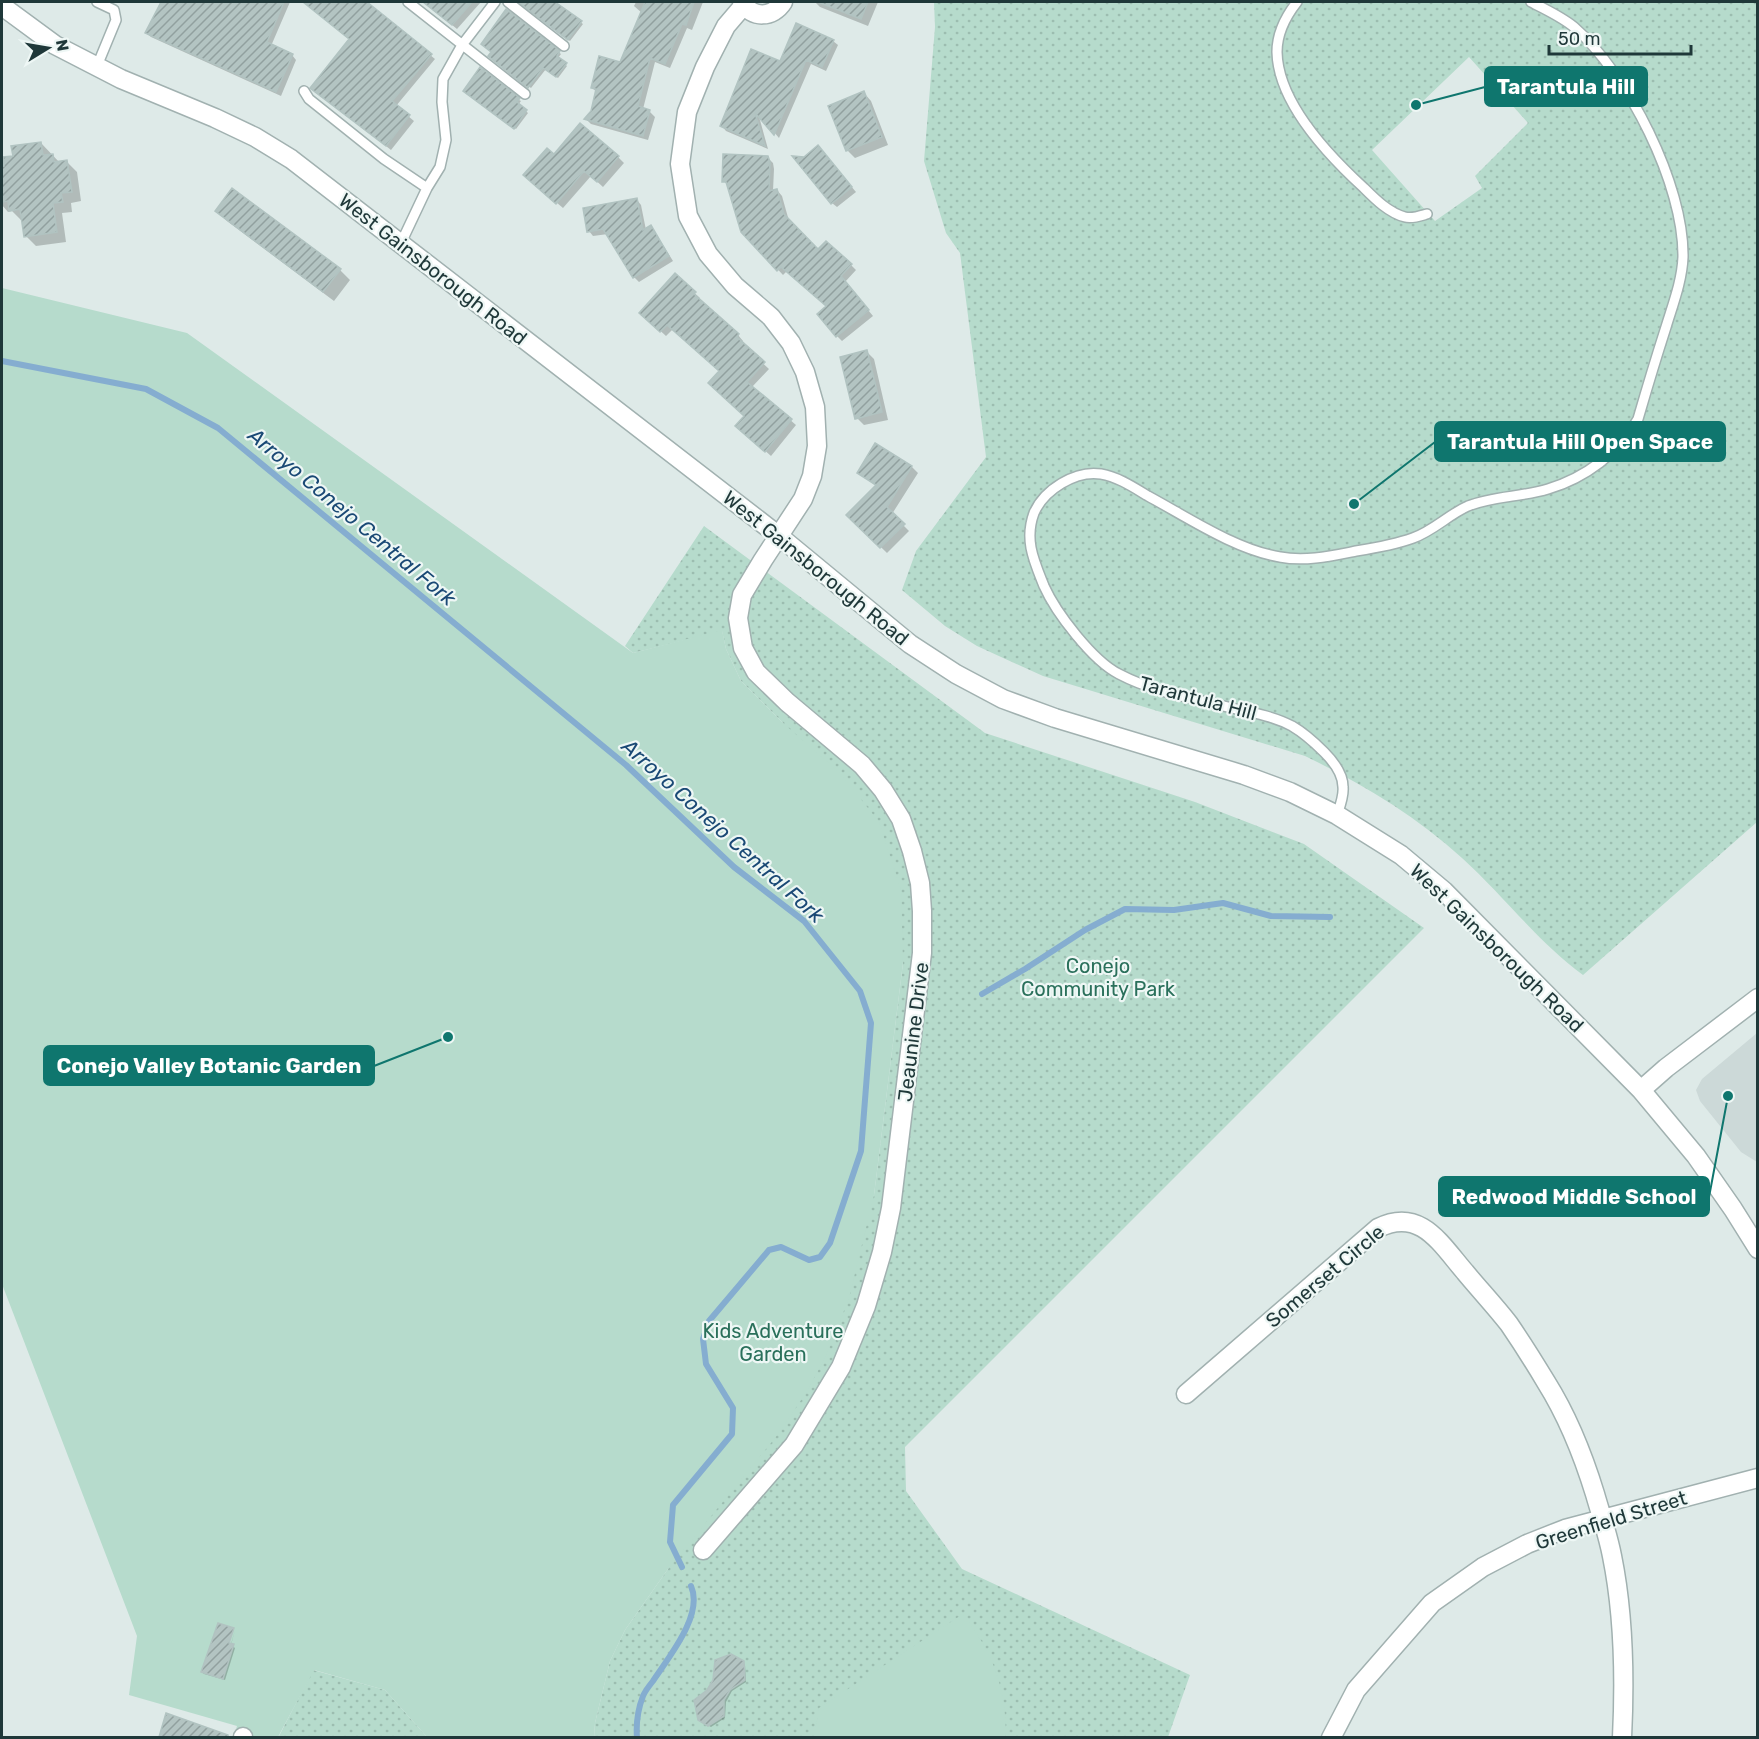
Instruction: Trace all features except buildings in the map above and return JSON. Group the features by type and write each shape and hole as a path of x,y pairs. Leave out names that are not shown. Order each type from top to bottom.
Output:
{"street":[{"path":"743,3 749,11 763,15 777,10 783,2"},
{"name":"Jeaunine Drive","path":"704,1550 794,1445 841,1367 866,1306 882,1252 891,1208 922,952 920,883 901,819 884,790 862,765 779,695 756,672 743,648 738,618 742,595 797,508 812,476 817,446 815,407 805,372 791,343 771,317 735,286 708,254 688,216 680,164 687,112 705,66 726,26 743,3"},
{"name":"West Gainsborough Road","path":"2,6 55,45 121,79 255,137 291,159 779,536 910,644 956,674 1003,699 1055,718 1290,792 1337,815 1401,855 1444,891 1641,1090 1696,1156 1758,1249"},
{"path":"1641,1090 1666,1068 1758,998"},
{"name":"Somerset Circle","path":"1186,1394 1378,1228 1389,1222 1402,1221 1414,1223 1426,1229 1508,1323 1547,1383 1575,1437 1603,1519 1612,1557 1620,1617 1624,1692 1622,1737"},
{"name":"Greenfield Street","path":"1331,1737 1356,1690 1432,1603 1483,1567 1565,1529 1758,1478"}],"lane":[{"path":"97,2 114,10 116,20 97,66"},
{"path":"408,2 525,93"},
{"path":"401,243 426,188 440,167 446,140 442,79 462,45 495,2"},
{"path":"508,2 564,46"},
{"path":"1297,2 1287,14 1277,51 1281,75 1305,123 1339,165 1379,203 1408,219 1427,214"},
{"name":"Tarantula Hill","path":"1337,815 1343,797 1343,784 1336,766 1312,740 1291,725 1268,716 1139,683 1115,673 1086,647 1046,591 1030,548 1029,533 1035,512 1047,495 1066,481 1084,474 1100,474 1122,481 1228,539 1259,552 1300,559 1322,557 1390,545 1414,538 1468,506 1482,501 1548,490 1577,478 1611,454 1629,436 1638,419 1678,291 1683,257 1679,212 1669,179 1655,146 1616,76 1597,50 1572,25 1531,2"},
{"path":"304,91 309,99 384,159 426,188"}],"shaded area":[{"path":"1757,1033 1757,1162 1741,1152 1700,1101 1696,1090 1702,1079"}],"green space":[{"path":"934,2 1757,2 1757,822 1583,975 1551,948 1462,858 1407,814 1347,777 1305,756 1043,676 977,646 945,626 902,590 916,551 986,457 960,253 946,233 924,161 935,27","holes":["1469,57 1528,123 1475,176 1482,188 1435,221 1372,150"]},
{"name":"Kids Adventure Garden","path":"2,288 187,333 633,653 722,630 726,649 741,681 783,723 841,774 879,822 901,890 903,963 874,1195 849,1298 826,1356 806,1393 775,1438 668,1569 625,1630 610,1661 595,1723 594,1737 427,1737 385,1690 314,1670 278,1737 234,1737 237,1726 129,1695 137,1636 2,1284"},
{"name":"Conejo Community Park","path":"704,526 985,733 1195,802 1304,844 1424,928 905,1447 906,1491 962,1569 1190,1675 1168,1737 594,1738 595,1723 610,1661 625,1630 668,1569 874,1195 903,963 783,723 741,681 726,649 722,631 633,653 625,646"},
{"path":"963,1614 988,1652 993,1664 1001,1688 1006,1725 1005,1737 814,1737 819,1708"},
{"path":"313,1670 385,1690 427,1737 278,1738"}],"waterway":[{"name":"Arroyo Conejo Central Fork","path":"2,361 146,389 218,428 626,765 734,867 804,921 860,991 871,1023 861,1151 830,1243 820,1257 809,1260 781,1247 769,1250 709,1321 703,1339 706,1364 733,1408 732,1434 673,1505 670,1542 682,1567"},
{"path":"982,994 1085,930 1125,909 1174,910 1223,903 1271,916 1330,917"},
{"name":"Arroyo Conejo Central Fork","path":"637,1738 638,1717 644,1694 689,1623 694,1597 691,1586"}],"place":[{"name":"Tarantula Hill","path":"1416,105"},
{"name":"Tarantula Hill Open Space","path":"1354,504"},
{"name":"Conejo Valley Botanic Garden","path":"448,1037"},
{"name":"Redwood Middle School","path":"1728,1096"}]}
